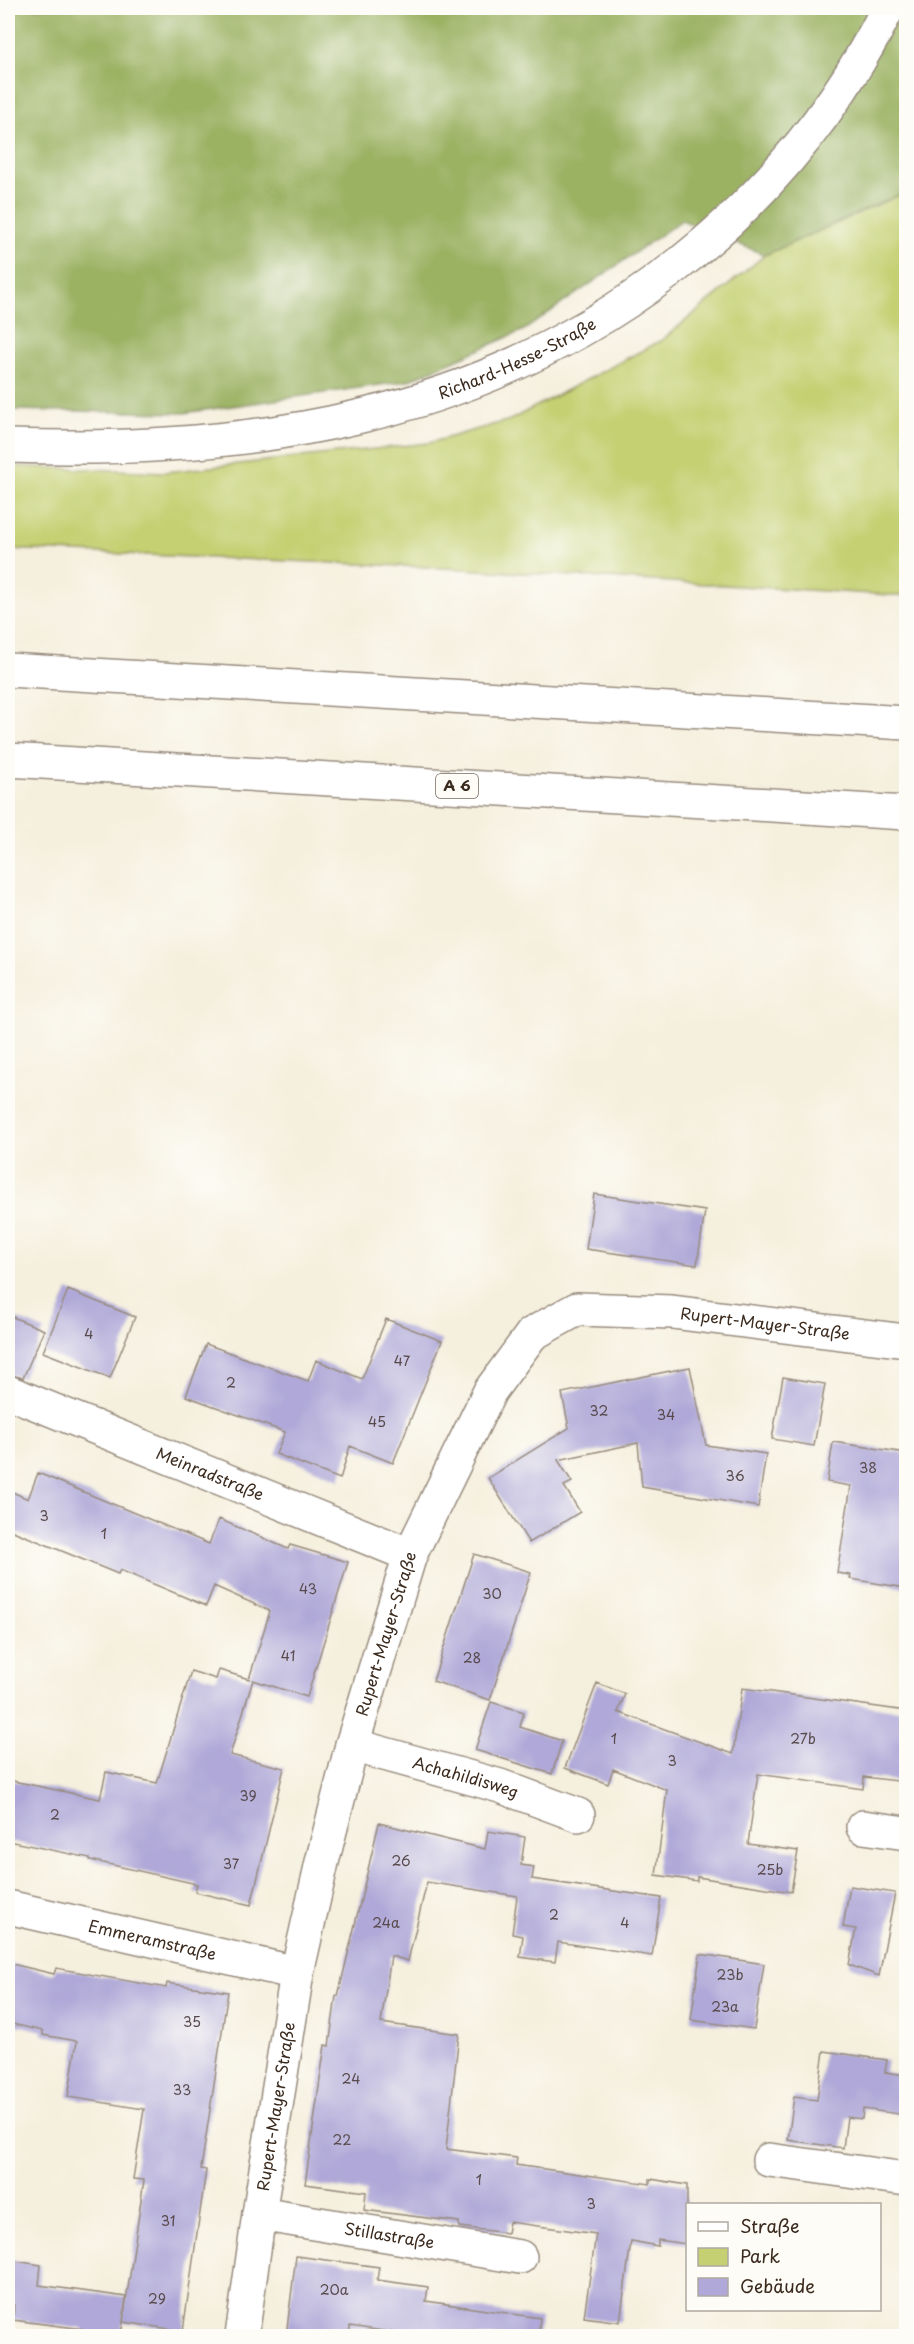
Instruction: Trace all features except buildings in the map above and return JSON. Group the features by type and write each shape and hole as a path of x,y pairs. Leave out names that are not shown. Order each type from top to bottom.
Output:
{"main road":[{"name":"Richard-Hesse-Straße","path":"8,446 179,444 287,431 357,417 420,400 491,374 552,346 646,290 676,268 747,204 804,139 831,104 873,37 888,8"},
{"path":"8,670 906,723"},
{"path":"852,720 906,710"},
{"name":"A 6","path":"8,760 906,813"},
{"name":"Rupert-Mayer-Straße","path":"242,2337 297,1973 352,1744 410,1555 490,1390 532,1334 577,1309 672,1312 906,1341"},
{"name":"Meinradstraße","path":"8,1392 410,1555"},
{"name":"Achahildisweg","path":"352,1744 500,1786 578,1815"},
{"path":"863,1827 906,1833"},
{"name":"Emmeramstraße","path":"8,1907 297,1973"},
{"path":"769,2160 906,2179"},
{"name":"Stillastraße","path":"259,2214 520,2257"}],"green space":[{"path":"8,8 906,8 906,192 765,255 682,220 524,330 407,381 184,413 8,410"},
{"path":"906,192 906,596 426,567 8,549 8,466 165,472 429,443 510,420 662,340 765,255"}]}
